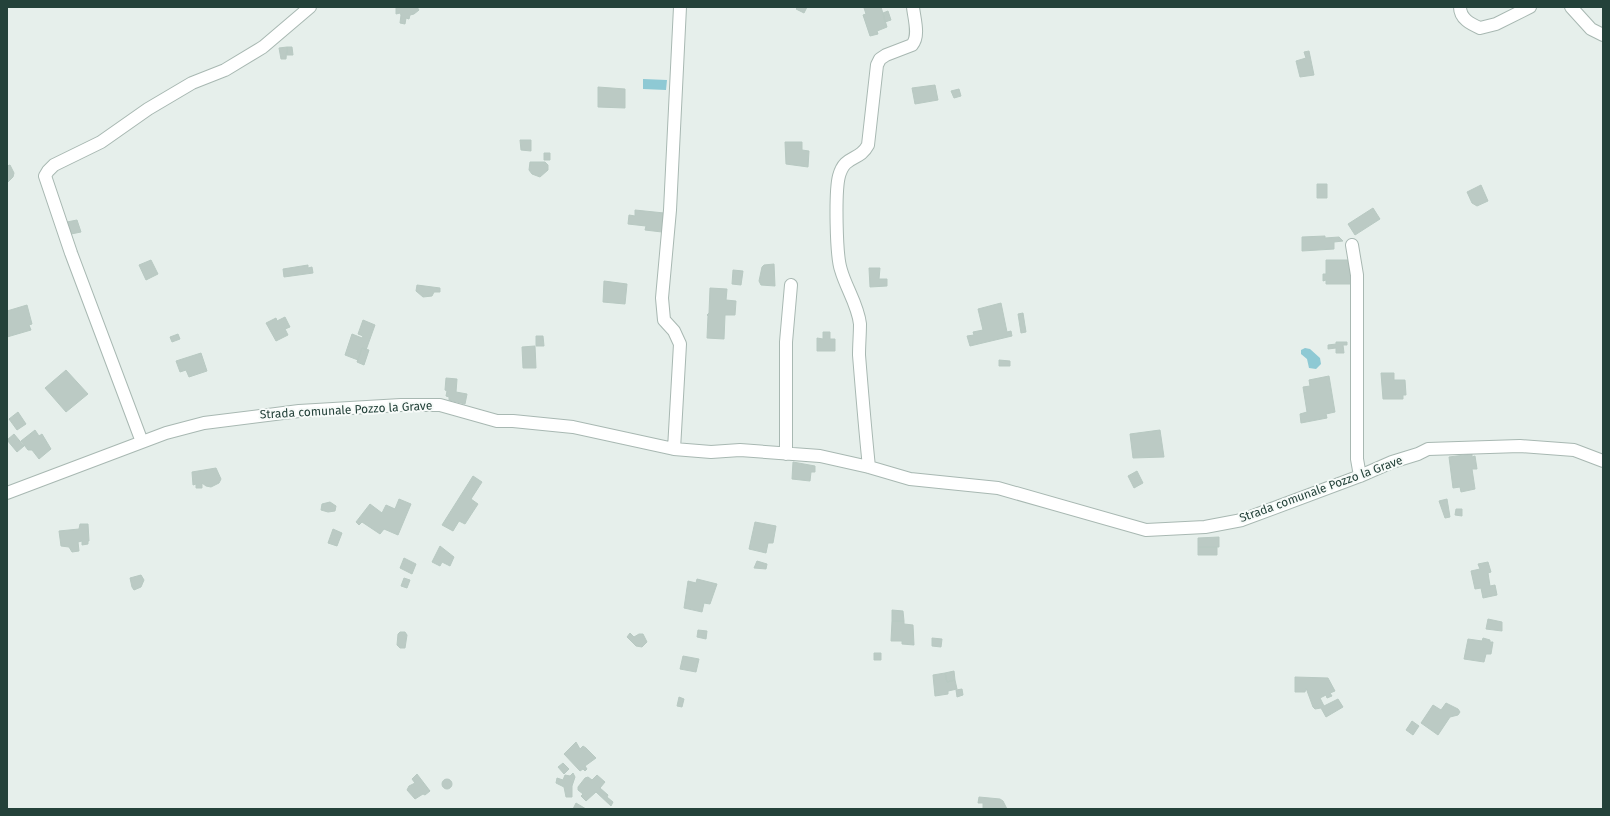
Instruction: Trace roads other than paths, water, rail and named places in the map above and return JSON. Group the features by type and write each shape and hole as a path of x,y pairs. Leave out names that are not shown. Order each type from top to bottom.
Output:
{"street":[{"path":"142,442 69,246 45,176 54,165 101,142 148,109 192,83 225,70 263,47 310,7"},
{"path":"674,449 680,344 674,331 664,320 662,298 671,202 680,7"},
{"path":"869,467 859,352 860,324 855,306 841,270 839,259 837,223 838,178 842,166 848,160 865,152 868,145 877,65 880,59 912,45 915,42 916,34 913,7"},
{"path":"1460,7 1460,12 1468,22 1480,28 1496,24 1530,7"},
{"path":"1571,7 1592,29 1603,35"},
{"path":"1352,245 1357,275 1357,459 1360,476"},
{"path":"786,454 786,342 791,284"},
{"name":"Strada comunale Pozzo la Grave","path":"7,493 166,433 204,423 251,416 416,405 440,405 497,421 513,421 573,427 674,449 711,452 740,450 820,456 869,467 910,479 998,488 1146,530 1206,527 1242,520 1428,449 1520,446 1574,450 1603,461"}],"water":[{"path":"643,79 667,80 666,90 643,89"},
{"path":"1305,348 1310,349 1320,358 1321,364 1316,369 1309,368 1307,359 1301,354 1301,350"}]}
